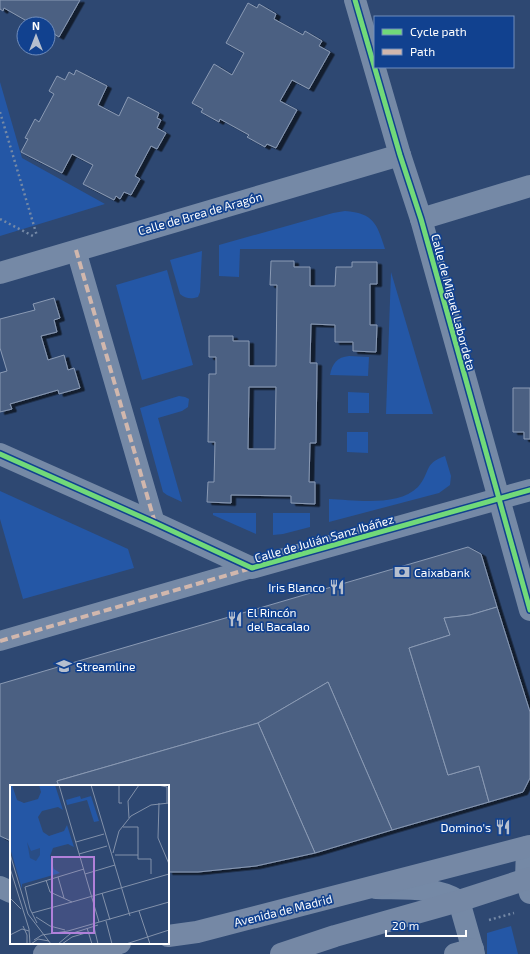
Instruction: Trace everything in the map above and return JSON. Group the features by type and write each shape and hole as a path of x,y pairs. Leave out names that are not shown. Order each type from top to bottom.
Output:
{"main road":[{"name":"Avenida de Madrid","path":"169,936 198,932 528,846"},
{"path":"281,954 336,936 458,901 529,884"},
{"path":"44,954 113,944"}],"street":[{"name":"Calle de Miguel Labordeta","path":"355,0 374,65"},
{"name":"Calle de Miguel Labordeta","path":"375,68 421,220 530,610"},
{"name":"Calle de Brea de Aragón","path":"0,273 400,155"},
{"path":"421,220 530,186"},
{"path":"76,250 155,523"},
{"name":"Calle de Julián Sanz Ibáñez","path":"0,454 252,568"},
{"name":"Calle de Julián Sanz Ibáñez","path":"0,641 530,490"},
{"path":"528,846 529,884"},
{"path":"0,888 10,892"},
{"name":"Avenida de Madrid","path":"368,888 438,891 448,894 458,901"},
{"path":"458,901 467,952"},
{"name":"Avenida de Madrid","path":"169,927 198,932"}],"path":[{"path":"0,112 38,240 0,219"},
{"path":"484,921 514,913"}],"shaded area":[{"path":"0,82 22,158 105,204 0,236"},
{"path":"345,211 362,214 368,217 376,226 385,249 240,249 239,277 219,276 219,245"},
{"path":"202,251 200,292 198,297 186,298 180,294 170,260"},
{"path":"167,270 193,365 142,380 116,285"},
{"path":"391,272 433,414 386,414"},
{"path":"349,356 369,357 368,376 330,375 332,368 338,360"},
{"path":"348,392 369,393 369,413 348,413"},
{"path":"179,396 189,399 188,407 182,411 158,418 182,502 163,492 140,408"},
{"path":"347,432 368,432 368,453 347,452"},
{"path":"445,456 451,476 450,485 439,493 329,522 329,499 376,501 388,500 410,493 422,482 430,465"},
{"path":"0,491 128,549 134,568 23,599 0,519"},
{"path":"213,513 256,513 256,534 213,515"},
{"path":"273,513 310,513 310,527 273,535"},
{"path":"511,926 518,954 487,954 487,933"}],"building":[{"path":"0,0 80,0 59,37 56,35 56,16 18,16 4,8 3,11 0,9"},
{"path":"248,3 257,8 259,4 276,14 274,19 303,35 305,31 322,41 319,46 330,52 309,89 292,80 280,101 297,110 276,148 267,144 265,147 247,137 249,135 220,119 219,122 201,112 203,109 192,103 214,64 232,75 244,53 226,43"},
{"path":"76,70 107,86 98,105 119,116 128,97 159,113 157,118 161,120 157,128 166,133 157,149 151,146 135,176 140,179 131,195 124,192 120,199 116,196 114,200 83,184 93,165 72,154 62,173 21,152 28,139 25,138 35,119 39,122 54,94 49,91 57,76 65,80 69,72 74,75"},
{"path":"271,261 294,261 294,267 310,267 310,286 335,286 336,267 352,267 352,262 377,262 377,284 370,284 370,325 377,325 376,352 353,351 353,342 335,342 335,325 311,324 310,363 317,363 316,443 310,443 309,482 315,482 315,504 291,503 291,496 231,495 231,503 207,502 208,482 214,482 215,442 208,442 209,374 216,374 216,357 209,357 209,336 233,336 233,341 249,341 249,366 276,366 277,285 270,285","holes":["249,387 276,387 275,449 248,449"]},
{"path":"54,298 60,318 54,320 57,332 41,336 48,360 64,355 68,370 74,368 80,388 59,394 58,390 10,404 12,409 0,412 0,373 7,371 0,348 0,319 35,310 33,304"},
{"path":"513,388 530,388 530,439 524,439 524,432 513,432"},
{"path":"468,547 481,554 497,607 470,615 444,618 450,635 409,648 448,775 479,766 489,802 392,830 328,682 258,723 57,781 59,785 10,785 10,841 0,836 0,684"},
{"path":"497,607 530,712 530,778 523,792 489,802 479,766 448,775 409,648 450,635 444,618 470,615"},
{"path":"328,682 392,830 315,853 258,723"},
{"path":"258,723 315,853 256,866 198,872 169,872 169,785 59,785 57,781"}],"marked path":[{"path":"76,250 155,523"},
{"path":"0,641 252,568"}],"cycle path":[{"path":"355,0 374,65"},
{"path":"375,68 400,155 421,219 530,610"},
{"path":"0,454 252,568 530,490"}],"place":[{"name":"Caixabank","path":"402,572"},
{"name":"Iris Blanco","path":"337,587"},
{"name":"El Rincón del Bacalao","path":"235,619"},
{"name":"Streamline","path":"64,666"},
{"name":"Domino's","path":"503,827"}]}
